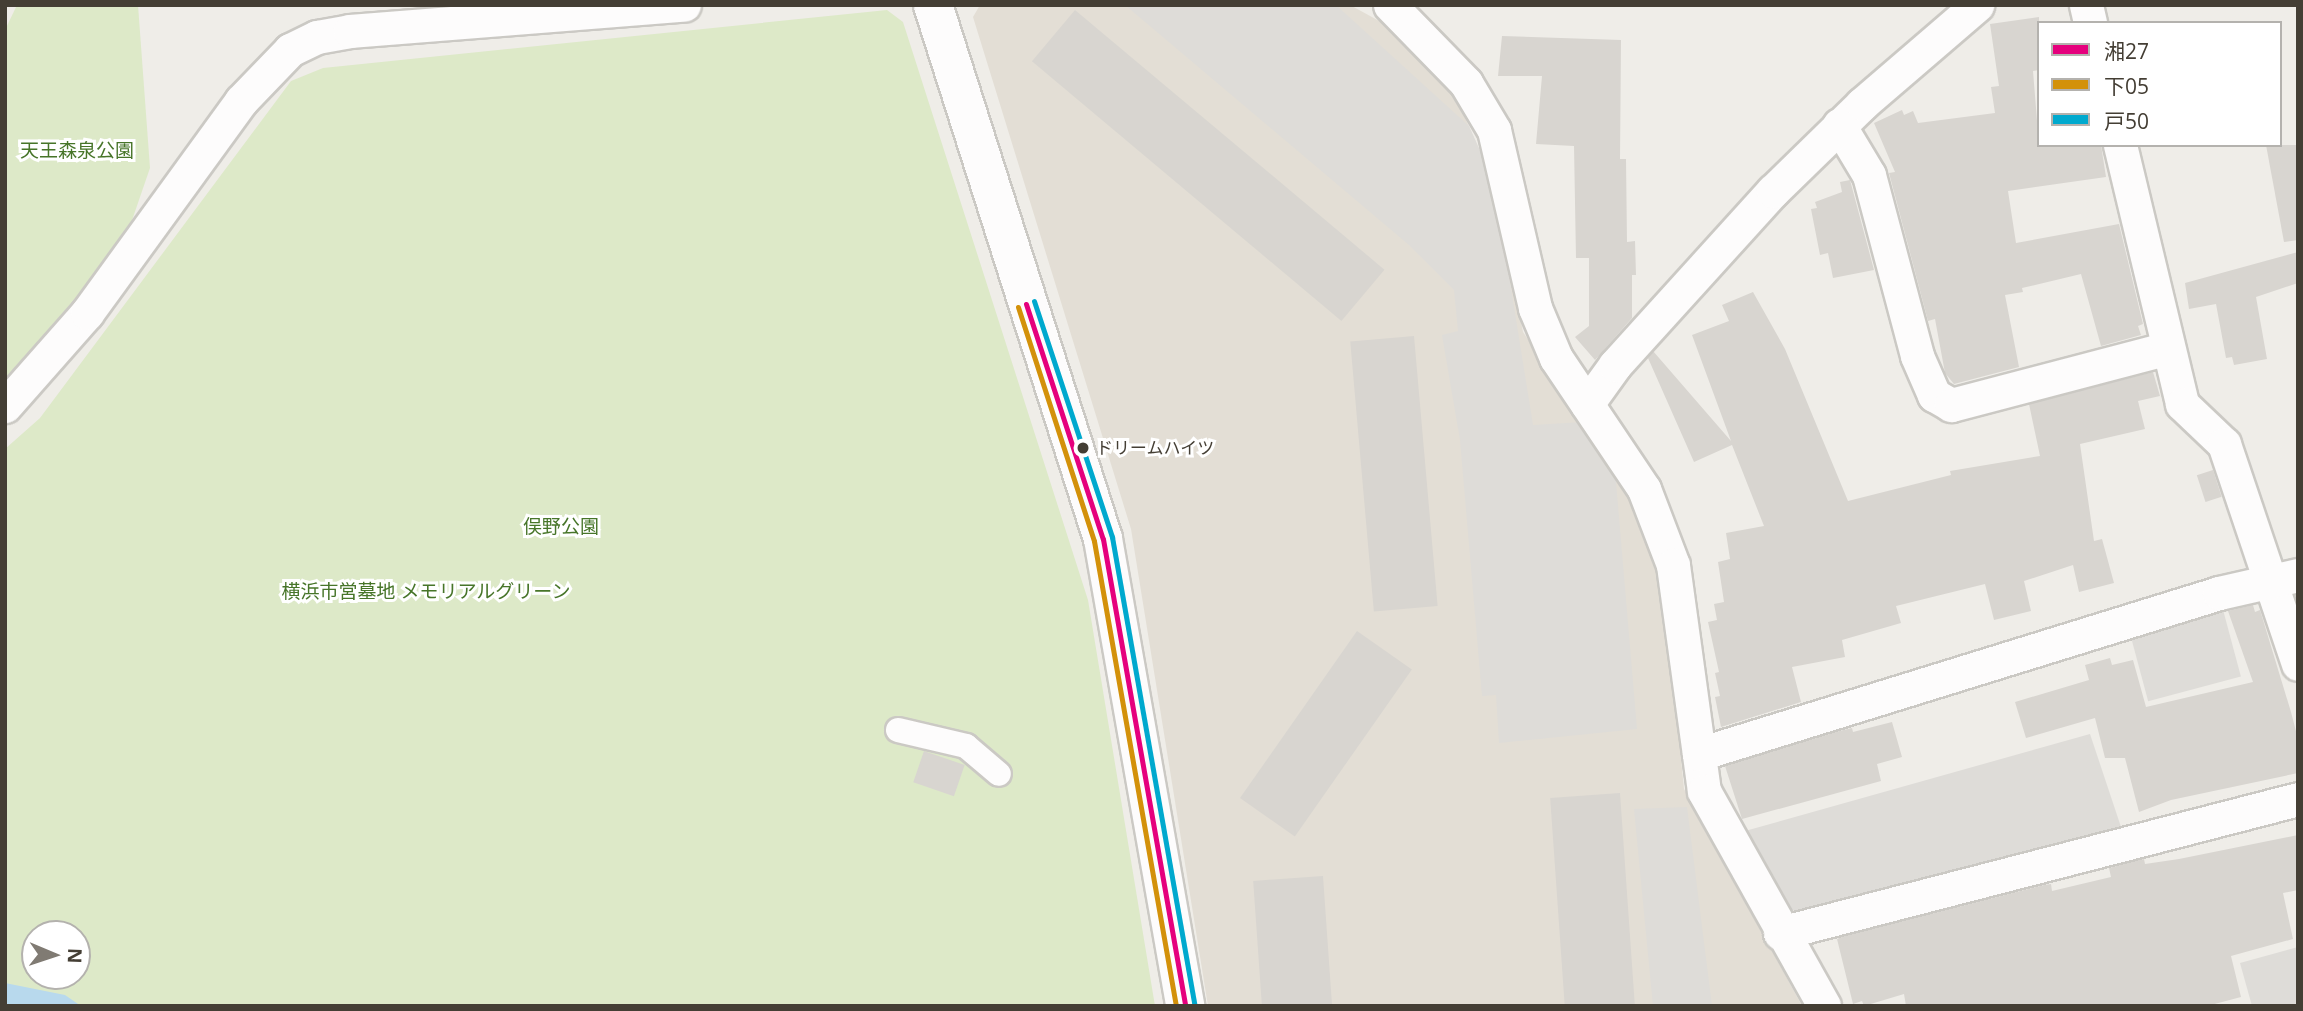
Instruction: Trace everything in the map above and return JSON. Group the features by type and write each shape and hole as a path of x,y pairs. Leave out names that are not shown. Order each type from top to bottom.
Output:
{"street":[{"path":"5,406 21,375 241,101 290,50 317,37 350,31 684,5"},
{"path":"933,5 1102,539 1185,1006"},
{"path":"1390,5 1466,83 1494,130 1535,308 1556,358 1644,488 1673,565 1704,791 1780,933 1824,1006"},
{"path":"1587,404 1615,365 1839,125 1977,5"},
{"path":"1839,125 1869,175 1917,356 1934,395 1951,405 2168,348"},
{"path":"2120,147 2182,404 2224,444 2283,578 2298,664"},
{"path":"1699,754 2283,578"},
{"path":"898,730 966,746 999,774"},
{"path":"1780,933 2298,799"}],"shaded area":[{"name":"ドリームハイツ","path":"980,5 1350,5 1392,28 1456,98 1494,182 1523,332 1632,495 1662,569 1684,789 1802,1006 1208,1006 1131,529 973,17"},
{"path":"1125,5 1336,5 1469,126 1494,182 1533,425 1583,422 1615,470 1637,729 1499,743 1496,695 1482,696 1460,440 1442,335 1458,331 1454,290 1409,245"},
{"path":"2222,606 2241,677 2148,701 2129,631"},
{"path":"2090,734 2122,830 1802,914 1790,909 1745,831"},
{"path":"1687,807 1712,1006 1653,1006 1634,809"},
{"path":"2298,947 2298,1006 2252,1006 2240,963"}],"green space":[{"name":"天王森泉公園","path":"17,5 138,5 150,168 118,261 5,397 5,30"},
{"name":"俣野公園","path":"887,10 903,22 1088,600 1155,1006 5,1006 5,449 40,418 291,81 323,68"}],"water":[{"path":"5,983 21,986 21,990 40,990 65,995 81,1006 5,1006"}],"building":[{"path":"1075,10 1384,270 1341,321 1032,61"},
{"path":"2039,17 2037,70 2033,71 2037,147 2101,147 2106,177 2008,191 2016,243 2119,224 2143,324 2138,326 2141,335 2101,346 2081,274 2022,288 2023,292 2005,295 2019,367 1954,384 1945,373 1935,319 1928,321 1889,173 1895,172 1874,123 1902,110 1904,115 1913,111 1918,123 1995,113 1991,87 1999,86 1990,24"},
{"path":"1502,36 1621,40 1620,159 1626,159 1627,242 1635,241 1636,275 1632,275 1632,318 1595,360 1575,337 1589,326 1589,258 1576,258 1574,146 1536,144 1542,76 1498,76"},
{"path":"2298,145 2298,240 2284,242 2266,147"},
{"path":"1850,180 1874,270 1833,278 1828,253 1820,255 1811,209 1817,208 1815,202 1842,192 1840,182"},
{"path":"2298,252 2298,283 2256,297 2267,359 2234,365 2232,357 2226,358 2216,304 2189,309 2185,283"},
{"path":"1753,292 1785,349 1848,501 1951,475 1950,471 2040,456 2029,404 2153,372 2160,396 2138,401 2145,429 2080,444 2094,541 2102,539 2114,583 2079,592 2073,565 2024,581 2031,611 1994,620 1985,584 1896,606 1901,623 1842,640 1845,657 1792,667 1801,702 1721,727 1715,697 1720,696 1715,673 1719,672 1708,622 1717,620 1714,604 1724,602 1718,562 1730,559 1726,533 1764,526 1732,445 1694,462 1648,358 1653,351 1731,441 1692,335 1729,321 1722,305"},
{"path":"1414,336 1438,606 1374,612 1350,342"},
{"path":"2213,470 2222,497 2205,502 2197,475"},
{"path":"2253,605 2255,612 2260,610 2291,712 2298,739 2298,773 2171,800 2139,812 2125,758 2105,758 2095,718 2026,738 2015,702 2089,680 2085,665 2110,658 2112,665 2133,660 2146,707 2253,682 2228,611"},
{"path":"1357,631 1412,669 1295,837 1240,798"},
{"path":"1892,722 1902,757 1877,764 1881,781 1742,819 1725,766 1839,731 1852,728 1853,732"},
{"path":"924,751 965,765 954,796 913,782"},
{"path":"1620,793 1635,1005 1565,1006 1550,798"},
{"path":"2298,835 2298,890 2283,893 2293,939 2231,956 2241,997 2207,1006 1906,1006 1904,994 1864,1006 1862,1001 1853,1004 1837,939 1844,936 2044,885 2051,884 2052,891 2111,877 2109,868 2138,860 2144,859 2145,864 2179,859"},
{"path":"1323,876 1332,1006 1262,1006 1253,881"}],"transit line":[{"name":"戸50","path":"1034,301 1112,537 1194,1004"},
{"name":"湘27","path":"1026,304 1103,539 1185,1006"},
{"name":"下05","path":"1018,307 1094,541 1176,1006"}],"place":[{"name":"ドリームハイツ","path":"1083,448"}],"park label":[{"name":"横浜市営墓地 メモリアルグリーン","path":"426,592"}]}
